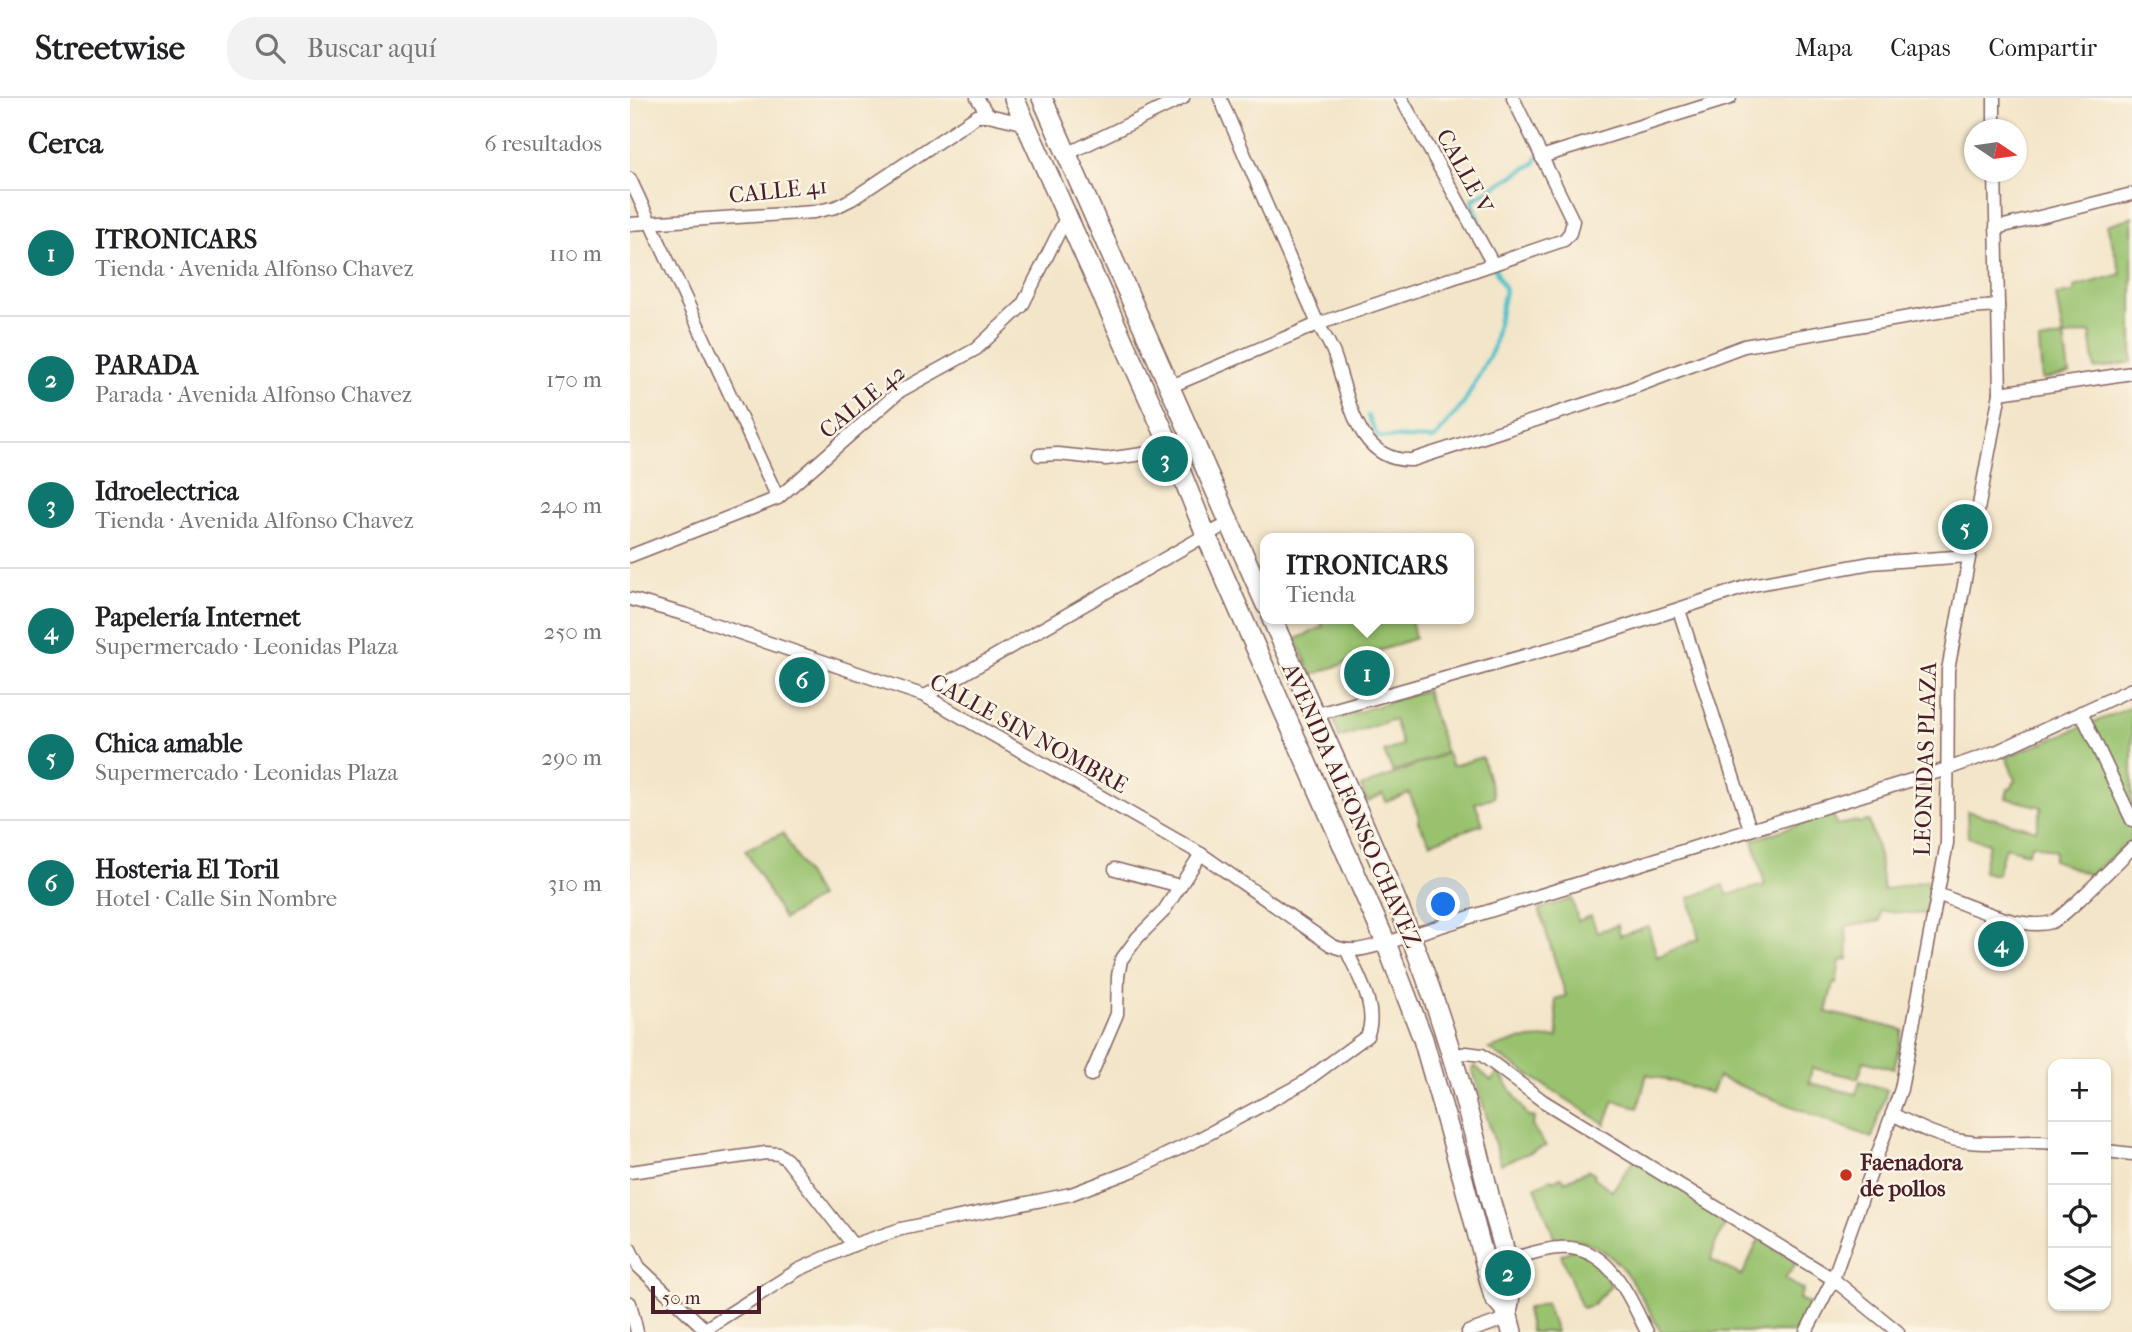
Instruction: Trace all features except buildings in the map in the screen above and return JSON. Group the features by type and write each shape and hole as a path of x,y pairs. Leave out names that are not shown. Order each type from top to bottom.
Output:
{"main road":[{"name":"AVENIDA ALFONSO CHAVEZ","path":"1014,98 1172,450 1206,534 1387,943 1423,1039 1494,1297 1509,1321"},
{"path":"1042,98 1260,593"},
{"name":"AVENIDA ALFONSO CHAVEZ","path":"1274,624 1410,934 1452,1056 1506,1261 1512,1294 1509,1321"}],"street":[{"path":"976,98 988,115 1027,124"},
{"path":"1067,154 1183,98"},
{"path":"1220,98 1318,324 1333,352 1355,420 1378,452 1396,460 1412,460 1616,394 1744,346 1955,309 1998,306"},
{"name":"CALLE V","path":"1401,98 1493,264"},
{"path":"1169,387 1318,324 1564,240 1570,233 1573,221 1513,98"},
{"path":"1541,157 1730,98"},
{"path":"1994,98 1994,119"},
{"name":"CALLE 41","path":"630,224 814,212 836,206 852,200 976,116 988,115"},
{"path":"630,180 778,498"},
{"name":"LEONIDAS PLAZA","path":"1807,1332 1833,1279 1901,1088 1947,842 1948,670 2000,393 1995,182"},
{"path":"1996,228 2132,194"},
{"name":"CALLE 42","path":"630,556 778,498 900,391 976,349 1022,306 1067,216"},
{"path":"2000,393 2132,373"},
{"path":"1039,455 1106,458 1172,450"},
{"path":"925,696 1206,534 1230,523"},
{"path":"1314,715 1679,610 1752,584 1871,563 1968,556"},
{"name":"CALLE SIN NOMBRE","path":"630,599 925,696 1201,855 1331,946 1347,951"},
{"path":"1679,610 1750,830"},
{"path":"630,1249 639,1267 706,1330 798,1270 853,1245 901,1228 1071,1194 1132,1171 1303,1083 1367,1036 1371,1027 1371,1013 1347,951 1387,943 1947,769 1998,751 2132,689"},
{"path":"2081,712 2132,820"},
{"path":"1937,894 2035,925 2054,921 2132,848"},
{"path":"1091,1074 1118,1014 1121,960 1138,937 1163,912 1201,855"},
{"path":"1115,869 1180,886"},
{"path":"1452,1056 1466,1053 1482,1055 1543,1101 1833,1279 1898,1332"},
{"path":"1892,1114 1921,1128 1969,1142 2029,1140 2048,1142"},
{"path":"2111,1152 2132,1154"},
{"path":"630,1172 766,1153 779,1154 787,1160 853,1245"},
{"path":"1506,1261 1561,1248 1577,1248 1590,1252 1607,1265 1625,1289 1647,1332"},
{"path":"630,1303 636,1332"},
{"path":"1468,1332 1509,1321"}],"green space":[{"path":"2132,217 2132,362 2095,369 2090,332 2064,337 2069,374 2042,380 2039,341 2063,337 2056,295 2074,293 2074,287 2121,274 2107,225"},
{"path":"1322,624 1412,624 1415,638 1312,675 1296,639 1323,627"},
{"path":"1426,690 1446,753 1393,772 1384,752 1402,745 1394,719 1339,738 1334,720"},
{"path":"2132,707 2132,840 2090,875 2053,860 2055,851 2032,844 2028,853 2005,847 1997,875 1983,872 1989,843 1968,837 1967,811 2036,830 2042,807 2006,798 2015,779 2006,757"},
{"path":"1447,753 1452,766 1482,757 1494,797 1475,803 1483,824 1430,843 1418,822 1419,816 1409,793 1386,802 1383,794 1367,802 1361,787"},
{"path":"1833,813 1836,825 1869,821 1879,856 1883,890 1933,879 1925,914 1881,911 1880,921 1846,926 1848,959 1840,961 1836,984 1833,984 1826,1012 1903,1030 1894,1069 1864,1061 1858,1078 1812,1068 1809,1083 1856,1094 1860,1081 1887,1090 1872,1138 1718,1077 1711,1093 1647,1074 1638,1108 1614,1100 1605,1124 1489,1049 1517,1040 1558,1037 1555,999 1566,996 1539,909 1572,899 1578,921 1591,916 1597,932 1618,925 1620,936 1648,926 1657,957 1699,939 1689,898 1724,885 1727,895 1765,885 1753,840"},
{"path":"783,833 819,897 784,919 745,850"},
{"path":"1475,1066 1491,1081 1499,1072 1528,1116 1535,1118 1532,1126 1546,1146 1501,1164 1472,1068"},
{"path":"1634,1160 1729,1218 1715,1244 1711,1260 1742,1276 1759,1239 1796,1263 1785,1279 1803,1290 1799,1299 1810,1304 1797,1332 1661,1332 1628,1276 1606,1253 1577,1240 1555,1239 1535,1187 1561,1177 1565,1181 1589,1170 1612,1191"},
{"path":"1580,1246 1599,1258 1611,1286 1592,1305 1582,1308 1561,1255"},
{"path":"1546,1303 1556,1332 1531,1332 1526,1309"}],"waterway":[{"path":"1484,236 1472,200 1535,163 1537,157"},
{"path":"1368,416 1378,437 1434,439 1464,403 1493,349 1505,290 1493,265"}],"place":[{"name":"Idroelectrica","path":"1165,459"},
{"name":"Chica amable","path":"1965,527"},
{"name":"ITRONICARS","path":"1367,673"},
{"name":"Hosteria El Toril","path":"802,680"},
{"name":"Papelería Internet","path":"2001,944"},
{"name":"Faenadora de pollos","path":"1846,1175"},
{"name":"PARADA","path":"1508,1273"}]}
